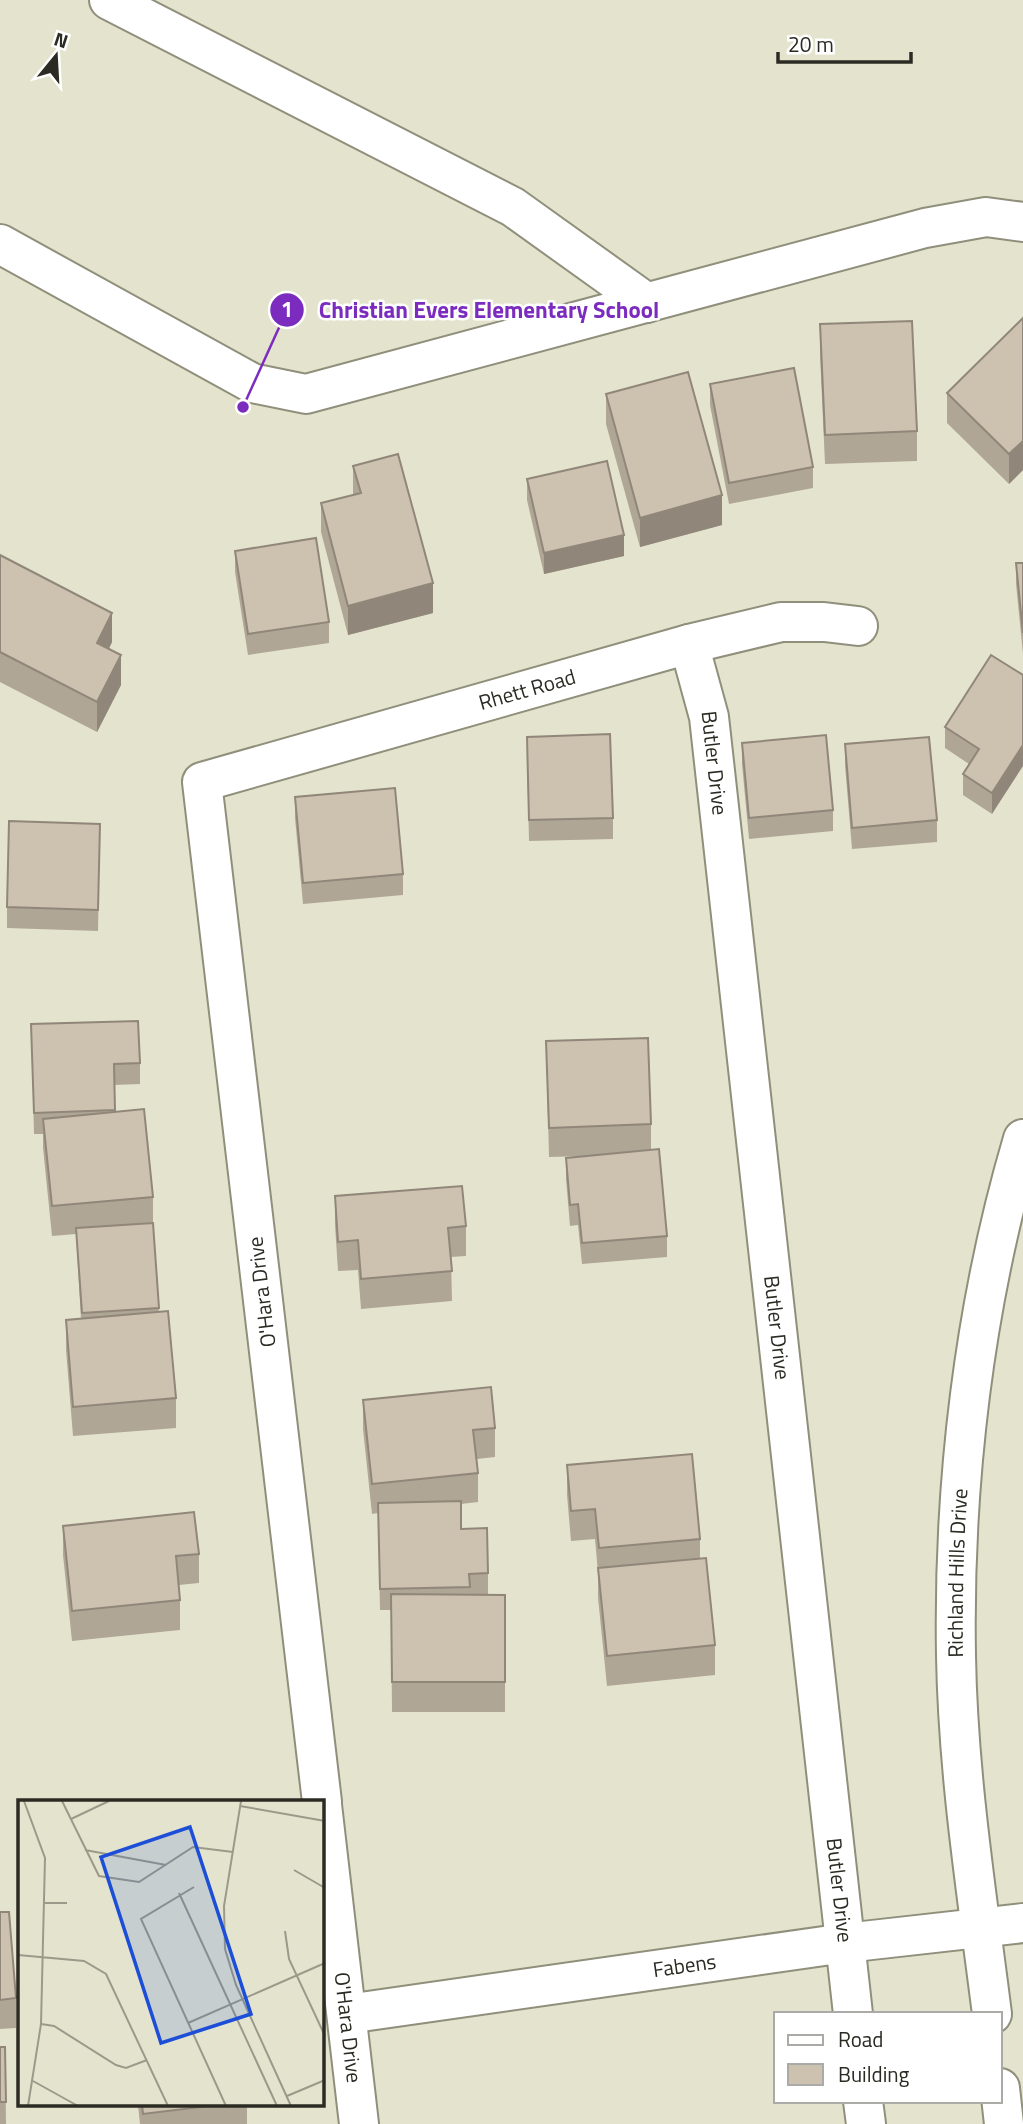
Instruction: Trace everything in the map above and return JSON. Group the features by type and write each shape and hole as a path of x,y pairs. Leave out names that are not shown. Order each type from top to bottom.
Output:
{"street":[{"path":"109,0 513,208 647,303"},
{"path":"0,244 252,383 306,394 925,229 986,217 1023,222"},
{"name":"Rhett Road","path":"202,782 689,644 781,622 824,622 858,626"},
{"name":"Butler Drive","path":"689,644 709,717 853,2012"},
{"name":"O'Hara Drive","path":"202,782 322,1800"},
{"name":"Richland Hills Drive","path":"992,2012 963,1777 956,1656 958,1545 974,1366 994,1257 1023,1139"},
{"name":"O'Hara Drive","path":"324,1821 359,2124"},
{"name":"Fabens","path":"346,2014 845,1943 1023,1923"},
{"path":"863,2103 866,2124"},
{"path":"1002,2103 1004,2124"}],"building":[{"path":"1023,318 1023,441 1009,454 947,393"},
{"path":"912,321 917,431 825,435 820,324"},
{"path":"794,368 813,467 729,483 710,384"},
{"path":"688,372 722,495 640,518 606,394"},
{"path":"398,454 433,583 348,606 321,503 361,493 353,466"},
{"path":"607,461 624,535 544,553 527,479"},
{"path":"316,538 329,622 248,634 235,551"},
{"path":"0,555 112,613 97,643 121,655 97,702 0,652"},
{"path":"1016,563 1023,563 1023,633"},
{"path":"991,655 1023,675 1023,745 992,793 963,774 979,749 945,727"},
{"path":"610,734 613,818 529,820 527,737"},
{"path":"826,735 833,810 749,818 742,743"},
{"path":"929,737 937,820 852,828 845,744"},
{"path":"395,788 403,874 303,883 295,797"},
{"path":"9,821 100,824 98,910 7,907"},
{"path":"138,1021 140,1063 114,1064 115,1110 34,1113 31,1024"},
{"path":"648,1038 651,1124 549,1128 546,1041"},
{"path":"144,1109 153,1197 52,1206 43,1119"},
{"path":"659,1149 667,1236 582,1243 578,1204 570,1205 566,1158"},
{"path":"462,1186 466,1226 448,1228 452,1271 361,1279 358,1240 338,1242 335,1196"},
{"path":"153,1223 159,1308 82,1313 76,1228"},
{"path":"168,1311 176,1398 73,1407 66,1320"},
{"path":"491,1387 495,1428 473,1430 478,1473 372,1484 363,1400"},
{"path":"692,1454 700,1539 599,1548 595,1509 571,1511 567,1465"},
{"path":"461,1501 461,1529 487,1528 488,1573 469,1574 470,1587 380,1589 378,1503"},
{"path":"194,1512 199,1554 176,1556 180,1600 72,1611 63,1526"},
{"path":"706,1558 715,1645 607,1656 598,1568"},
{"path":"391,1594 505,1595 505,1682 392,1682"},
{"path":"0,1912 9,1912 16,1998 0,2000"},
{"path":"0,2047 5,2047 6,2102 0,2102"},
{"path":"142,2106 209,2106 143,2114"}],"place":[{"name":"Christian Evers Elementary School","path":"243,407"}]}
